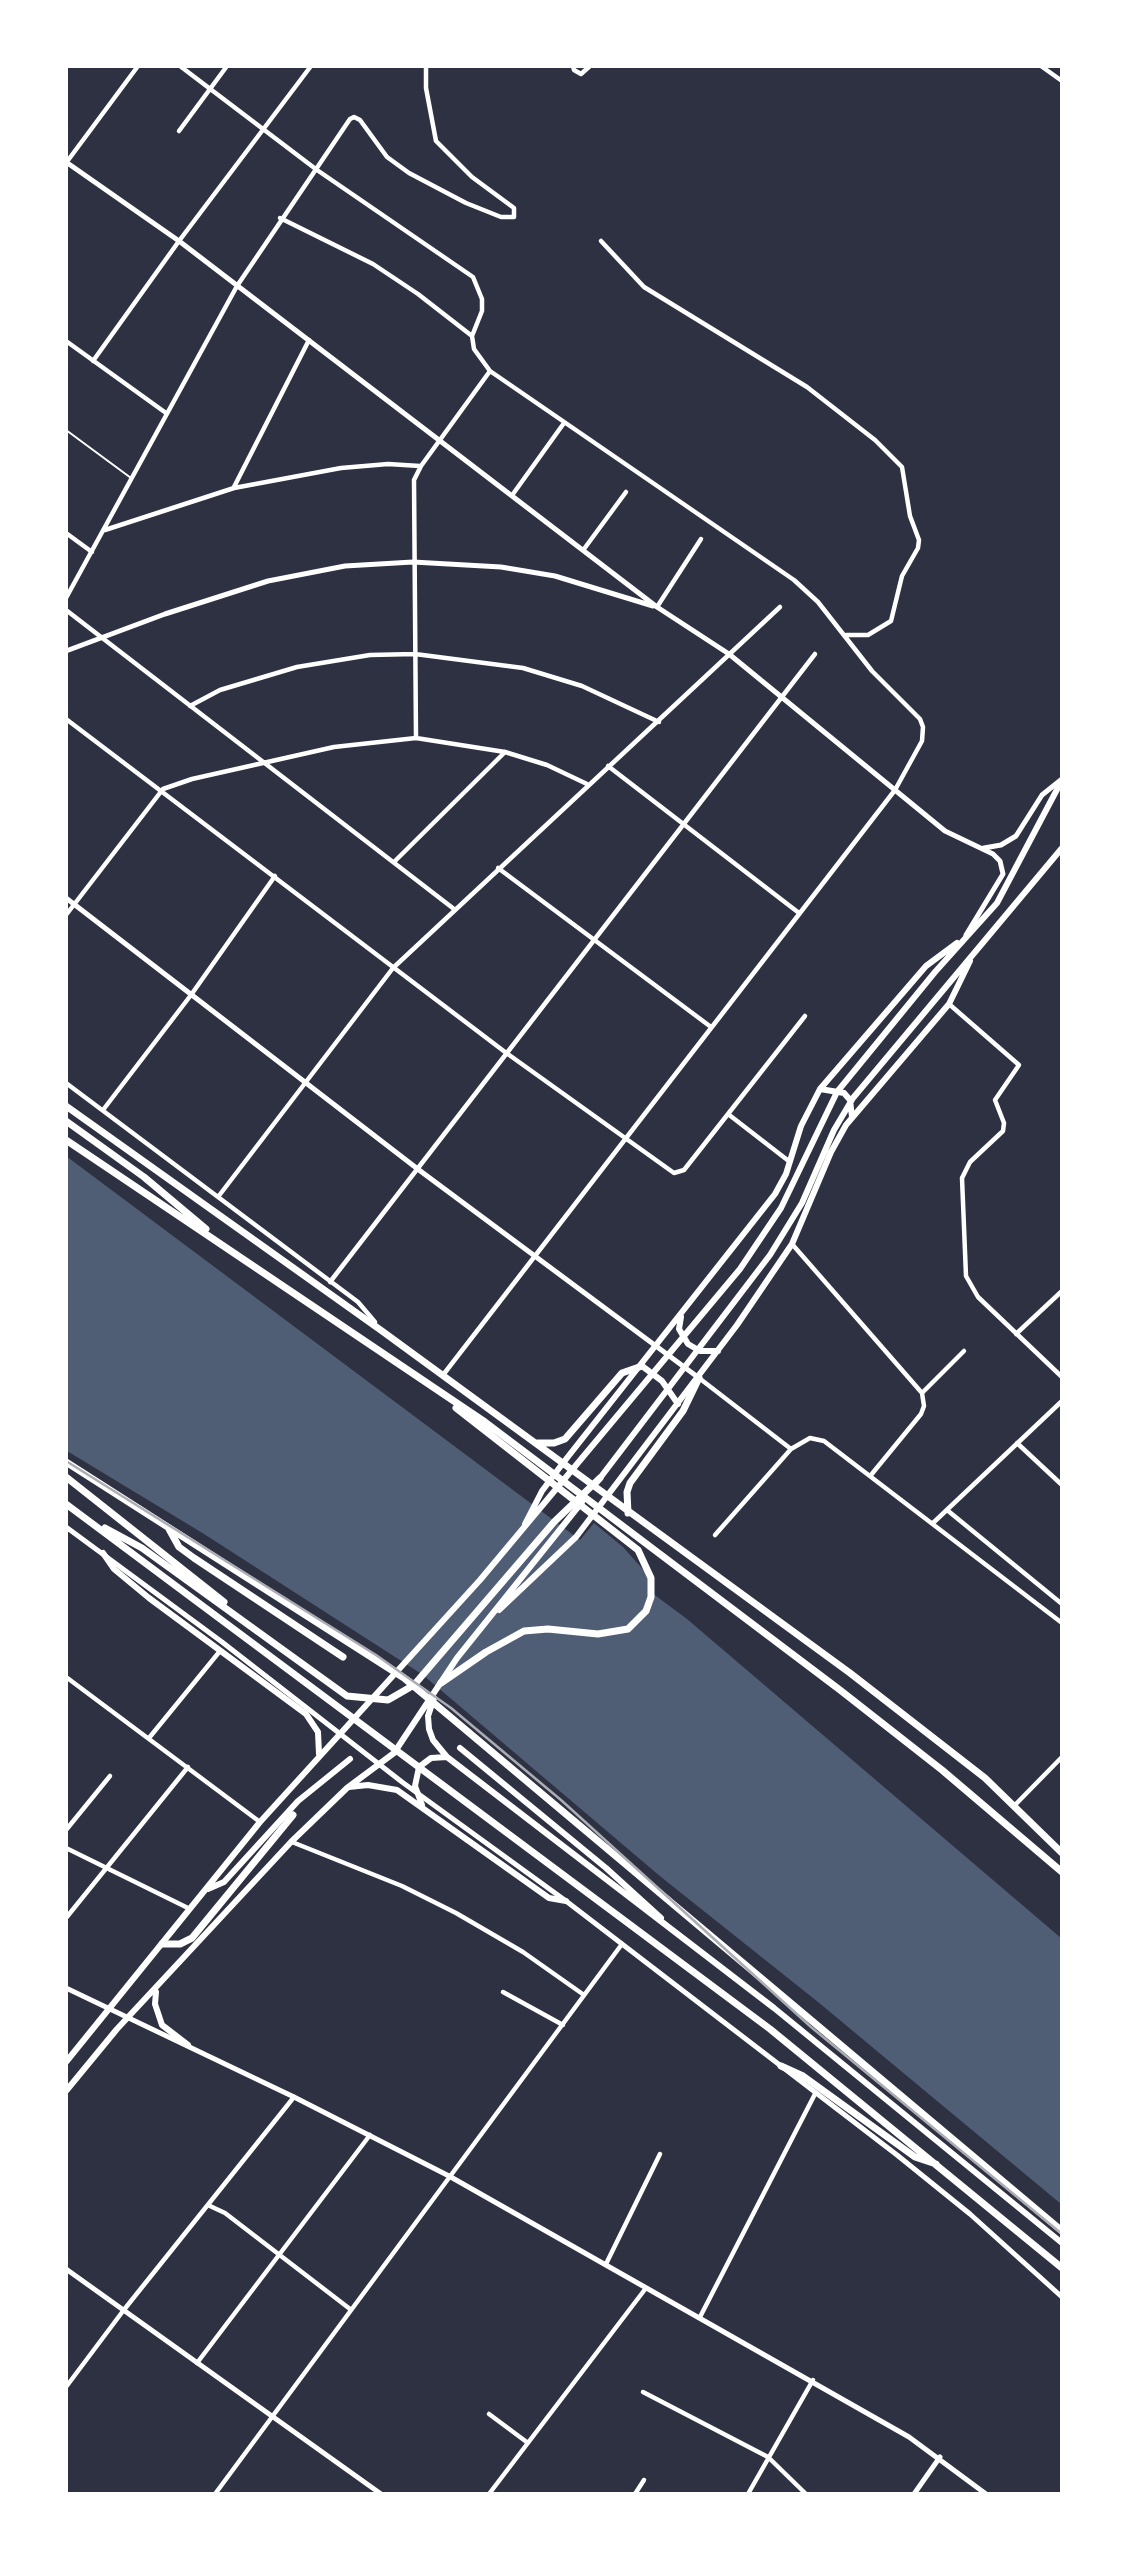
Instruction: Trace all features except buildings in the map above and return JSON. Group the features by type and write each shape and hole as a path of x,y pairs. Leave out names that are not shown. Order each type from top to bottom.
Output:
{"highway":[{"path":"66,1104 382,1331 945,1745 1062,1853"},
{"path":"66,1121 144,1177 231,1250"},
{"path":"66,1140 412,1373 550,1471 942,1770 1062,1872"},
{"path":"535,1443 554,1443 565,1439 622,1373 642,1366"},
{"path":"412,1373 614,1529 638,1550 649,1571 651,1597 646,1611 628,1629 598,1634 548,1629 524,1631 500,1643 441,1683"},
{"path":"628,1513 630,1483 683,1411 699,1378"},
{"path":"66,1462 404,1678 1062,2231"},
{"path":"66,1477 287,1653 347,1696 377,1702 402,1694 414,1685 449,1648 554,1522 600,1478"},
{"path":"66,1504 770,2029 1062,2268"},
{"path":"95,1524 128,1539 243,1619"},
{"path":"169,1529 179,1546 194,1558 344,1657"},
{"path":"162,1944 180,1944 192,1938 293,1815"},
{"path":"781,2066 803,2076 915,2157 938,2165"}],"main road":[{"path":"66,2062 260,1822 521,1533 719,1296 764,1237 794,1183 831,1100 935,972 982,921 1007,887 1062,780"},
{"path":"66,2091 128,2017 160,1986 291,1842 347,1788 386,1761 425,1714 441,1683 492,1614 600,1478 770,1255 802,1203 834,1130 853,1098 1062,848"},
{"path":"521,1533 542,1491 768,1204 790,1162 801,1126 820,1089 926,966 964,938"},
{"path":"492,1614 504,1606 570,1543 699,1378 792,1244 831,1152 852,1117 949,1004 975,951"},
{"path":"820,1089 844,1093 850,1100 852,1117"},
{"path":"682,1312 679,1329 688,1344 700,1351 718,1351"},
{"path":"642,1366 662,1381 677,1406"},
{"path":"103,1553 114,1569 311,1719 318,1732 318,1756"},
{"path":"425,1714 433,1740 447,1757 689,1942 924,2128 1062,2243"},
{"path":"460,1748 606,1868 689,1942"},
{"path":"423,1807 415,1786 416,1773 425,1761 447,1757"},
{"path":"208,1889 224,1882 298,1801 350,1759"},
{"path":"347,1788 389,1787 423,1807 549,1898 566,1901"},
{"path":"160,1986 155,1993 157,2015 170,2034 188,2045"}],"street":[{"path":"138,66 67,162 178,241 513,494 657,607 729,654 945,831 998,858 1003,874 964,938"},
{"path":"180,66 317,170 472,277 482,299 482,311 472,336 474,349 490,371 794,580 845,635 865,663 919,719 923,727 922,741 895,790 442,1376"},
{"path":"178,131 227,66"},
{"path":"93,361 178,241 311,66"},
{"path":"66,598 237,286 281,218 354,117 365,124 387,157 398,166 466,204 501,218 514,217 514,208 472,177 436,141 430,124 426,66"},
{"path":"573,66 574,71 581,74 590,66"},
{"path":"1041,66 1062,81"},
{"path":"281,218 373,264 472,336"},
{"path":"601,241 644,287 807,387 874,440 902,467 910,516 919,540 918,548 898,586 891,621 868,635 845,635"},
{"path":"234,488 309,340"},
{"path":"66,350 69,343 166,413"},
{"path":"416,738 413,494 421,466 490,371"},
{"path":"513,494 564,423"},
{"path":"104,530 234,488 341,468 388,464 421,466"},
{"path":"584,549 626,492"},
{"path":"66,533 92,552"},
{"path":"657,607 701,539"},
{"path":"66,651 268,581 345,566 414,562 501,567 555,576 657,607"},
{"path":"218,1197 393,968 587,784 659,722 780,607"},
{"path":"66,610 454,909"},
{"path":"190,706 220,690 297,667 370,655 415,654 523,668 582,686 659,722"},
{"path":"330,1282 815,654"},
{"path":"68,722 163,789 505,1052 677,1174 684,1170 805,1016"},
{"path":"66,915 163,789 262,762 334,747 416,738 505,752 547,765 587,784"},
{"path":"394,862 505,752"},
{"path":"608,766 799,913"},
{"path":"981,848 1000,845 1016,836 1042,795 1062,780"},
{"path":"498,868 711,1027"},
{"path":"103,1111 191,995 275,876"},
{"path":"66,898 304,1083 658,1345 791,1449"},
{"path":"949,1004 1019,1065 995,1100 1004,1122 1003,1131 970,1162 962,1185 966,1276 978,1297 1062,1377"},
{"path":"66,1083 358,1302 382,1331"},
{"path":"728,1114 790,1162"},
{"path":"792,1244 922,1393 925,1406 921,1414 871,1475"},
{"path":"1016,1334 1062,1291"},
{"path":"922,1393 964,1351"},
{"path":"933,1523 1062,1401"},
{"path":"715,1535 791,1449 810,1438 824,1441 1062,1623"},
{"path":"1017,1443 1062,1485"},
{"path":"947,1510 1062,1604"},
{"path":"66,1527 166,1600 402,1782 566,1901 781,2066 970,2214 1062,2297"},
{"path":"149,1738 220,1651"},
{"path":"66,1677 260,1822"},
{"path":"1013,1806 1062,1757"},
{"path":"66,1918 188,1767"},
{"path":"66,1830 110,1776"},
{"path":"291,1842 402,1886 456,1913 523,1952 584,1995"},
{"path":"66,1848 190,1909"},
{"path":"215,2494 622,1944"},
{"path":"66,1989 295,2097 449,2176 813,2380 940,2457 986,2494"},
{"path":"503,1992 564,2025"},
{"path":"700,2318 816,2094"},
{"path":"66,2387 123,2311 295,2097"},
{"path":"197,2363 370,2136"},
{"path":"606,2264 660,2154"},
{"path":"210,2206 225,2213 350,2309"},
{"path":"66,2269 381,2494"},
{"path":"489,2494 646,2287"},
{"path":"748,2494 813,2380"},
{"path":"643,2392 768,2458 806,2494"},
{"path":"489,2414 528,2443"},
{"path":"914,2494 940,2457"},
{"path":"635,2494 644,2480"}],"lane":[{"path":"66,430 132,478"}],"water":[{"path":"66,1156 580,1540 594,1523 623,1547 648,1575 648,1590 687,1619 1061,1938 1061,2204 818,2002 661,1877 423,1675 204,1534 67,1451"}],"railway":[{"path":"66,1461 376,1655 451,1708 561,1800 811,2027 1062,2234"}]}
